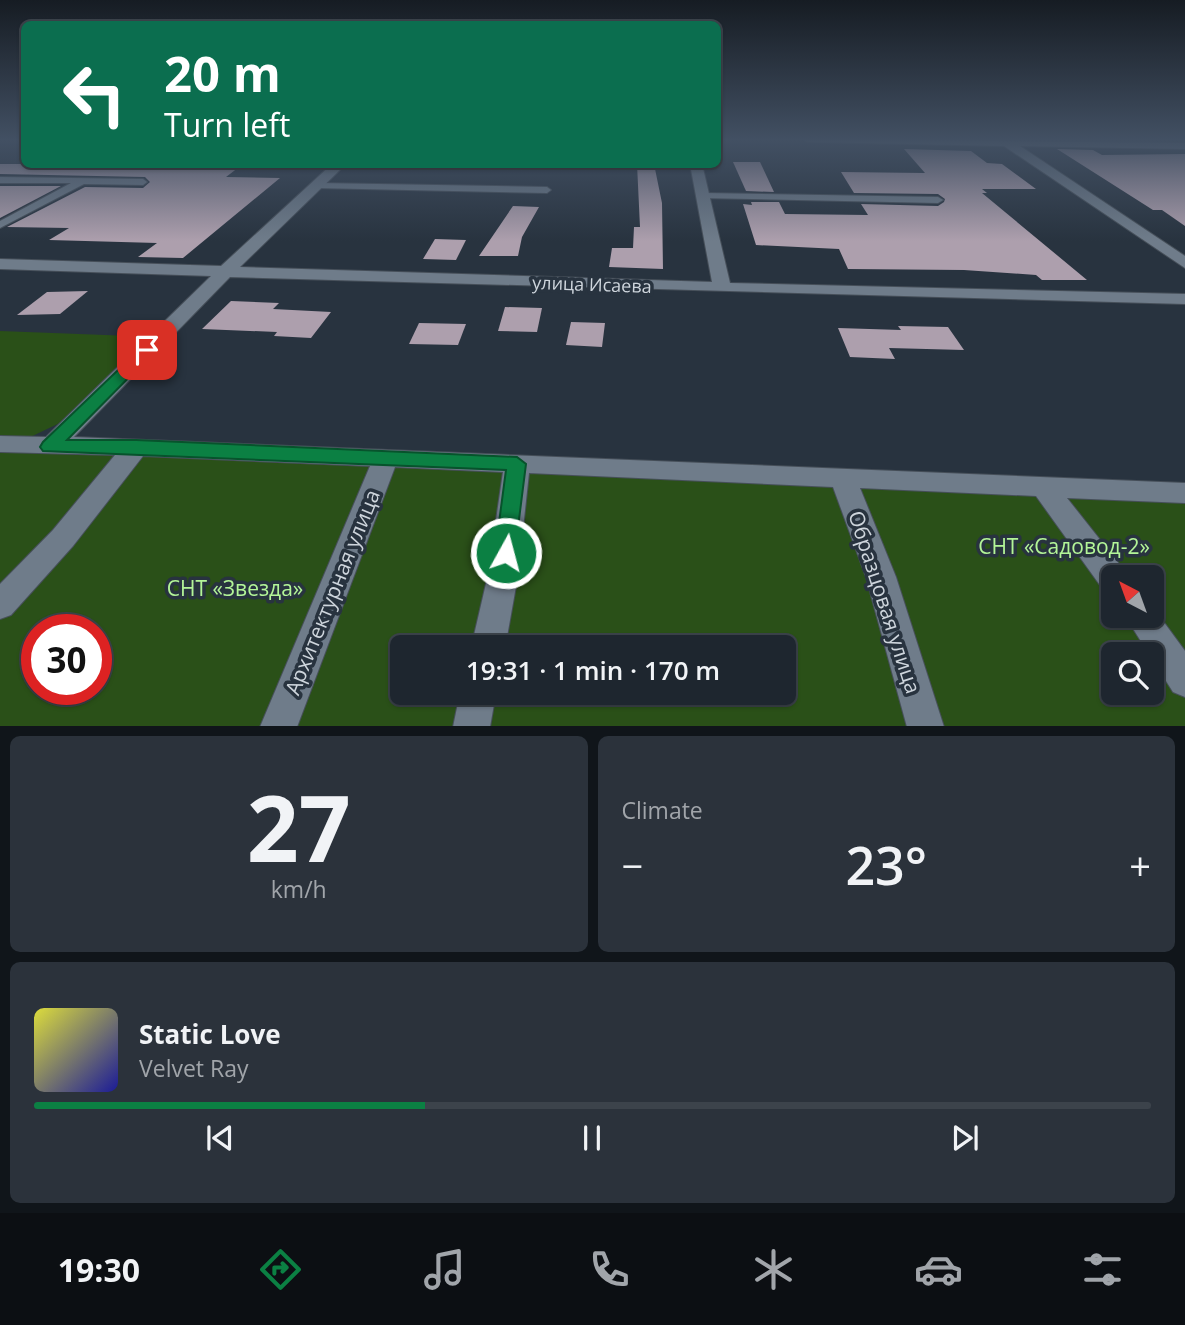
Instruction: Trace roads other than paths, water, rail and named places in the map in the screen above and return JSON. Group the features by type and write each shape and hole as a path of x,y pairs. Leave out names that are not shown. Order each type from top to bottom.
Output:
{"street":[{"path":"50,447 225,272 331,173"},
{"path":"698,173 722,288"},
{"path":"1052,173 1185,263"},
{"name":"улица Исаева","path":"0,264 722,288 1185,299"},
{"path":"0,444 136,447 1185,494"},
{"path":"0,605 63,538 136,447"},
{"name":"Архитектурная улица","path":"278,726 386,458"},
{"path":"491,635 503,575 517,464"},
{"name":"Образцовая улица","path":"843,478 881,577 926,726"},
{"path":"1044,487 1102,565"},
{"path":"1149,628 1185,680"},
{"path":"471,726 475,705"}],"lane":[{"path":"0,180 143,182"},
{"path":"0,225 82,181"},
{"path":"318,186 547,190"},
{"path":"704,196 938,200"}],"park label":[{"name":"СНТ «Садовод-2»","path":"1064,546"},
{"name":"СНТ «Звезда»","path":"235,588"}]}
